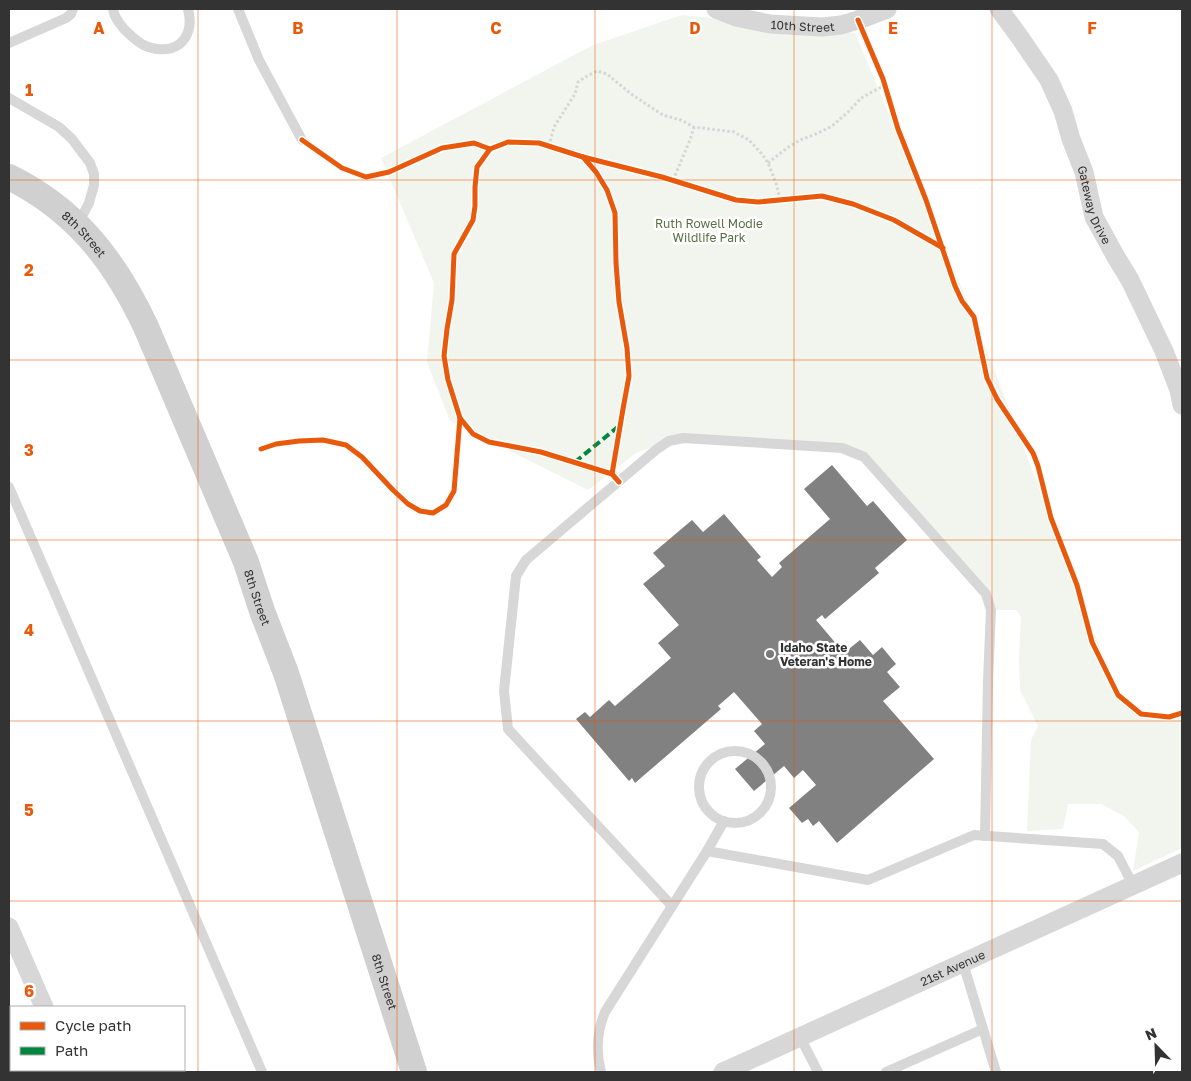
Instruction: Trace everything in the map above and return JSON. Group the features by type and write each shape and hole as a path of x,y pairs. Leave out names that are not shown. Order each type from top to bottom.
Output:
{"main road":[{"name":"8th Street","path":"9,177 44,197 78,225 121,278 146,327 246,562 262,611 286,673 414,1072"}],"street":[{"name":"10th Street","path":"716,9 736,17 770,24 822,27 841,25 887,9"},
{"name":"Gateway Drive","path":"999,9 1049,80 1063,111 1071,139 1084,172 1094,217 1130,280 1160,342 1179,390 1182,405"},
{"name":"21st Avenue","path":"730,1071 800,1037 1133,885 1182,865"},
{"path":"10,933 44,1006"}],"lane":[{"path":"9,43 66,18 73,9"},
{"path":"112,9 116,19 132,37 143,45 166,50 181,43 187,36 190,28 188,9"},
{"path":"238,9 259,60 302,140"},
{"path":"9,98 60,127 72,139 90,163 94,174 94,185 89,203 78,225"},
{"path":"672,906 508,729 504,691 516,576 526,560 657,449 669,441 683,438 842,448 864,457 986,594 991,610 985,836"},
{"path":"9,486 262,1072"},
{"path":"739,750 747,752 756,757 768,771 771,780 770,798 759,814 752,819 733,823 724,821 716,818 703,805 698,788 699,779 702,771 713,757 730,751 739,750"},
{"path":"601,1072 598,1056 599,1033 605,1012 724,821"},
{"path":"707,851 868,880 974,835 1103,844 1118,856 1133,885"},
{"path":"963,963 996,1072"},
{"path":"886,1072 983,1028"},
{"path":"800,1037 818,1072"}],"path":[{"path":"549,146 554,127 576,94 578,82 597,71 607,74 631,94 663,115 681,120 694,127 734,132 749,140 768,163 780,200"},
{"path":"768,163 800,140 832,126 861,98 885,85"},
{"path":"673,180 694,127"}],"green space":[{"name":"Ruth Rowell Modie Wildlife Park","path":"682,15 855,33 974,317 1118,695 1141,714 1169,717 1182,713 1182,848 1133,871 1139,832 1124,816 1101,804 1068,804 1063,829 1027,831 1031,740 1038,726 1020,690 1021,617 1016,610 991,610 986,594 864,457 842,448 669,441 636,453 588,490 450,421 427,362 434,283 381,158 593,45"}],"building":[{"name":"Idaho State Veteran's Home","path":"832,465 867,506 873,501 907,540 875,568 879,573 825,619 822,615 816,620 844,653 860,640 873,655 882,647 896,664 887,672 900,687 883,701 934,759 837,843 819,821 813,826 808,819 802,823 789,808 816,785 803,770 794,778 784,766 754,791 735,769 765,744 754,731 762,724 734,692 718,706 721,709 635,783 632,778 629,781 576,719 585,712 590,717 609,700 615,706 671,658 658,643 679,625 643,584 665,566 653,553 692,520 703,532 724,514 761,557 757,560 772,577 782,567 779,563 830,519 804,489"}],"marked path":[{"path":"575,462 619,426"}],"cycle path":[{"path":"858,20 883,79 898,129 926,200 955,286 962,301 974,317 987,378 997,399 1033,453 1038,466 1051,518 1077,585 1092,642 1118,695 1141,714 1169,717 1182,713"},
{"path":"302,140 342,168 366,177 389,172 442,148 474,143 490,149"},
{"path":"261,449 276,444 299,441 323,440 346,445 362,457 408,504 420,511 433,513 446,505 454,491 460,418 448,380 444,356 452,300 454,254 473,220 477,167 490,149 508,142 539,143 583,157 662,177 736,200 758,202 822,196 853,204 894,220 943,248"},
{"path":"583,157 596,172 607,190 615,213 619,302 627,348 629,376 612,474"},
{"path":"460,418 473,434 489,442 541,452 612,474 619,482"}],"place":[{"name":"Idaho State Veteran's Home","path":"770,654"}]}
